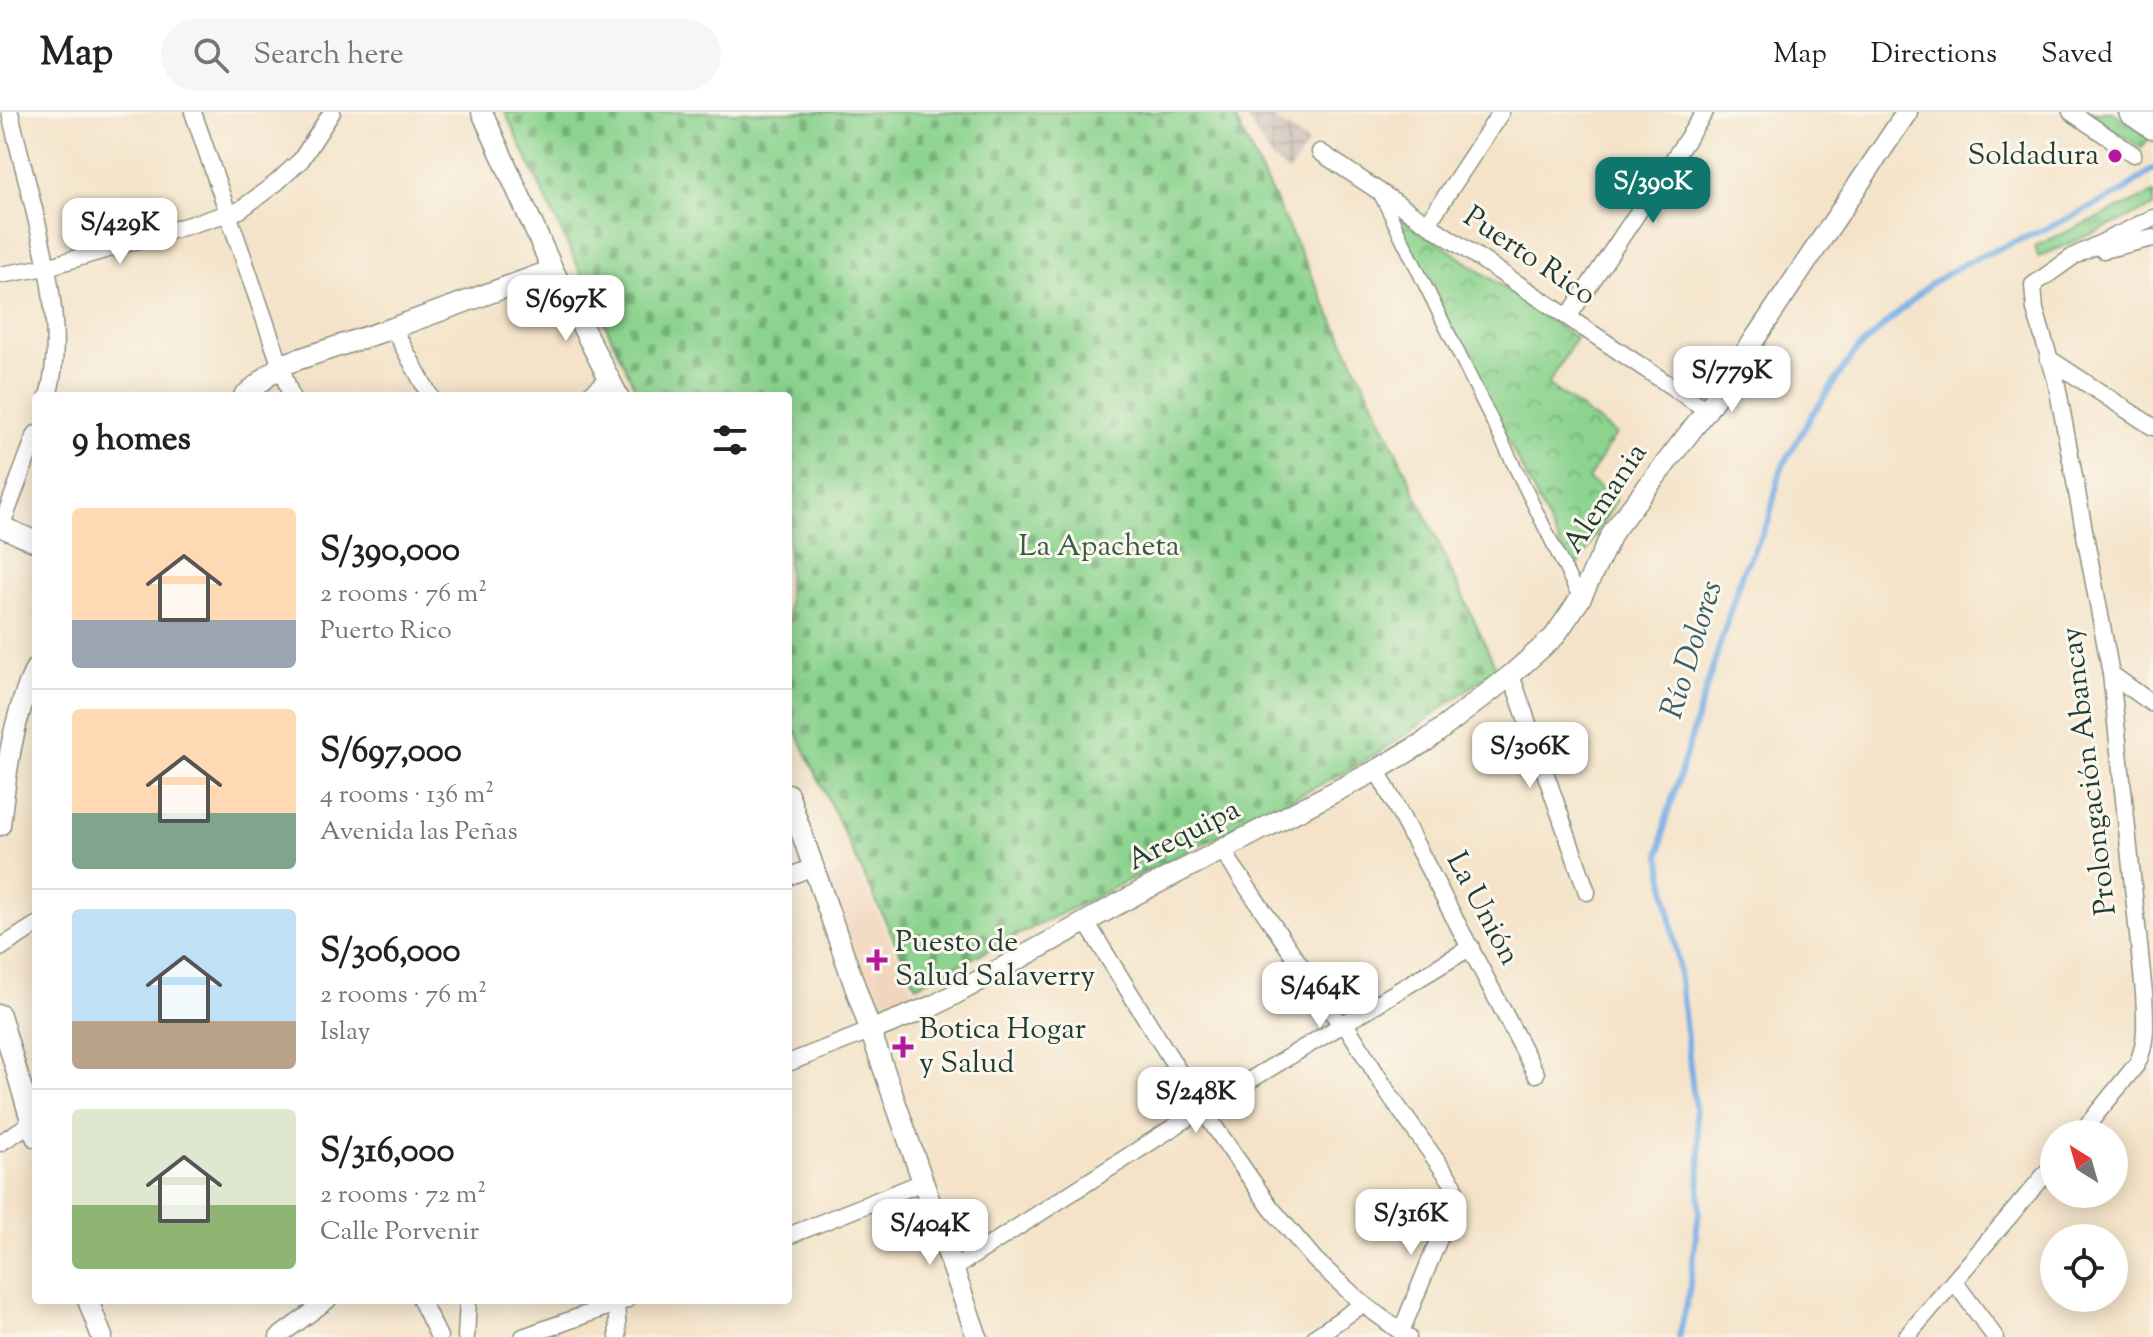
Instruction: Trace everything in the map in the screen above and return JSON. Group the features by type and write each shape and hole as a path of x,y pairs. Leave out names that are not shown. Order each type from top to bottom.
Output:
{"main road":[{"path":"2131,112 2153,127"}],"street":[{"path":"10,112 47,267 55,335 53,378 49,392"},
{"path":"193,112 290,392"},
{"path":"0,275 47,267 240,210 301,160 332,112"},
{"path":"482,112 553,270 614,387"},
{"path":"1428,223 1501,112"},
{"path":"1568,317 1705,112"},
{"name":"Alemania","path":"1511,675 1554,637 1580,599 1614,530 1707,410 1907,112"},
{"path":"2071,112 2133,154"},
{"name":"Puerto Rico","path":"1320,152 1707,410"},
{"path":"1379,192 1580,599"},
{"name":"Prolongación Abancay","path":"2091,1120 2137,1064 2143,1052 2148,992 2111,674 2056,380 2035,310 2033,285 2074,256 2153,218"},
{"path":"2074,256 2153,238"},
{"path":"249,392 281,365 553,270"},
{"path":"393,328 428,392"},
{"path":"2048,358 2153,427"},
{"path":"32,444 0,526 32,540"},
{"path":"2111,674 2153,704"},
{"path":"1511,675 1587,892"},
{"name":"Arequipa","path":"872,1030 935,1005 1377,770 1426,741 1511,675"},
{"path":"0,825 23,696 32,677"},
{"name":"La Unión","path":"1377,770 1536,1074"},
{"path":"792,806 977,1337"},
{"path":"1086,922 1202,1109 1271,1208 1315,1260 1363,1304 1405,1335 1456,1197 1454,1185 1222,850"},
{"path":"792,875 813,867"},
{"path":"0,948 32,928"},
{"path":"954,1268 1202,1109 1471,947"},
{"path":"0,1015 32,1120"},
{"path":"792,1061 872,1030"},
{"path":"0,1143 32,1128"},
{"path":"1906,1337 2040,1180"},
{"path":"792,1234 923,1182"},
{"path":"1954,1281 1995,1337"},
{"path":"90,1304 102,1337"},
{"path":"278,1337 323,1304"},
{"path":"423,1304 439,1337"},
{"path":"466,1337 468,1304"},
{"path":"523,1337 612,1304"},
{"path":"618,1337 620,1304"},
{"path":"1315,1337 1363,1304"}],"shaded area":[{"path":"1243,112 1264,112 1309,143 1289,172 1273,161"},
{"name":"Puesto de Salud Salaverry","path":"855,867 916,998 875,1014 826,879"}],"green space":[{"name":"La Apacheta","path":"505,112 1232,112 1379,414 1496,668 1403,737 1348,771 916,986 792,722 792,392 637,392"},
{"path":"2087,112 2113,112 2150,137 2141,148"},
{"path":"2153,193 2153,207 2038,257 2035,246"},
{"path":"1393,211 1576,338 1548,385 1616,434 1588,479 1616,500 1574,573"}],"waterway":[{"name":"Río Dolores","path":"1679,1337 1689,1293 1699,1211 1700,1150 1678,963 1660,854 1665,822 1742,573 1768,523 1781,469 1812,415 1855,352 1930,284 1965,263 2121,193 2153,169"}],"place":[{"name":"Soldadura","path":"2115,156"},
{"name":"Puesto de Salud Salaverry","path":"877,960"},
{"name":"Botica Hogar y Salud","path":"903,1047"}]}
